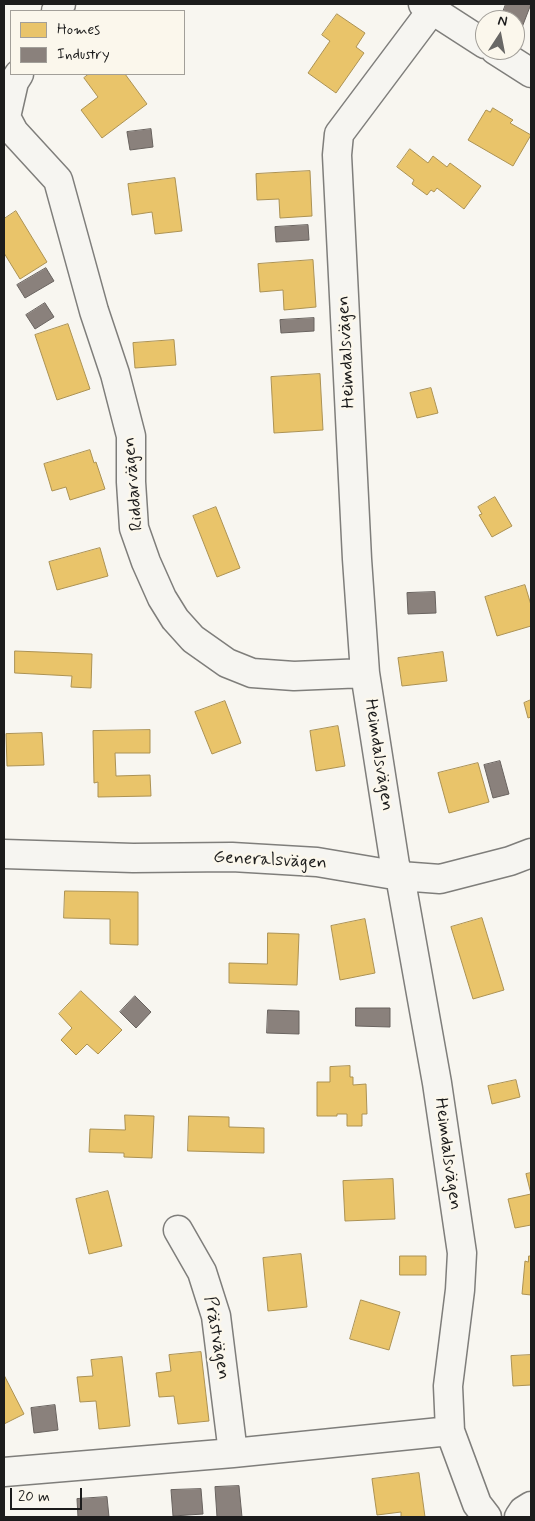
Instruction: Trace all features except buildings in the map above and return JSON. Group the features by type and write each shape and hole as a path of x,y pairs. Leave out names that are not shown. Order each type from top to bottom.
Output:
{"street":[{"path":"428,7 475,38"},
{"name":"Heimdalsvägen","path":"428,7 339,134 337,155 356,559 365,673 395,865 400,876 437,1083 462,1253 460,1290 448,1386 450,1431 477,1504 487,1517"},
{"path":"511,60 531,73"},
{"name":"Riddarvägen","path":"18,75 14,82 6,117 14,132 58,180 94,311 115,374 131,436 134,528 162,598 175,619 193,639 226,663 252,673 294,676 365,673"},
{"name":"Generalsvägen","path":"4,854 134,858 232,857 317,862 400,876 440,879 510,861 531,853"},
{"name":"Prästvägen","path":"178,1230 202,1272 216,1316 234,1453"},
{"path":"4,1472 234,1453 450,1431"},
{"path":"519,1517 523,1511 531,1506"}]}
